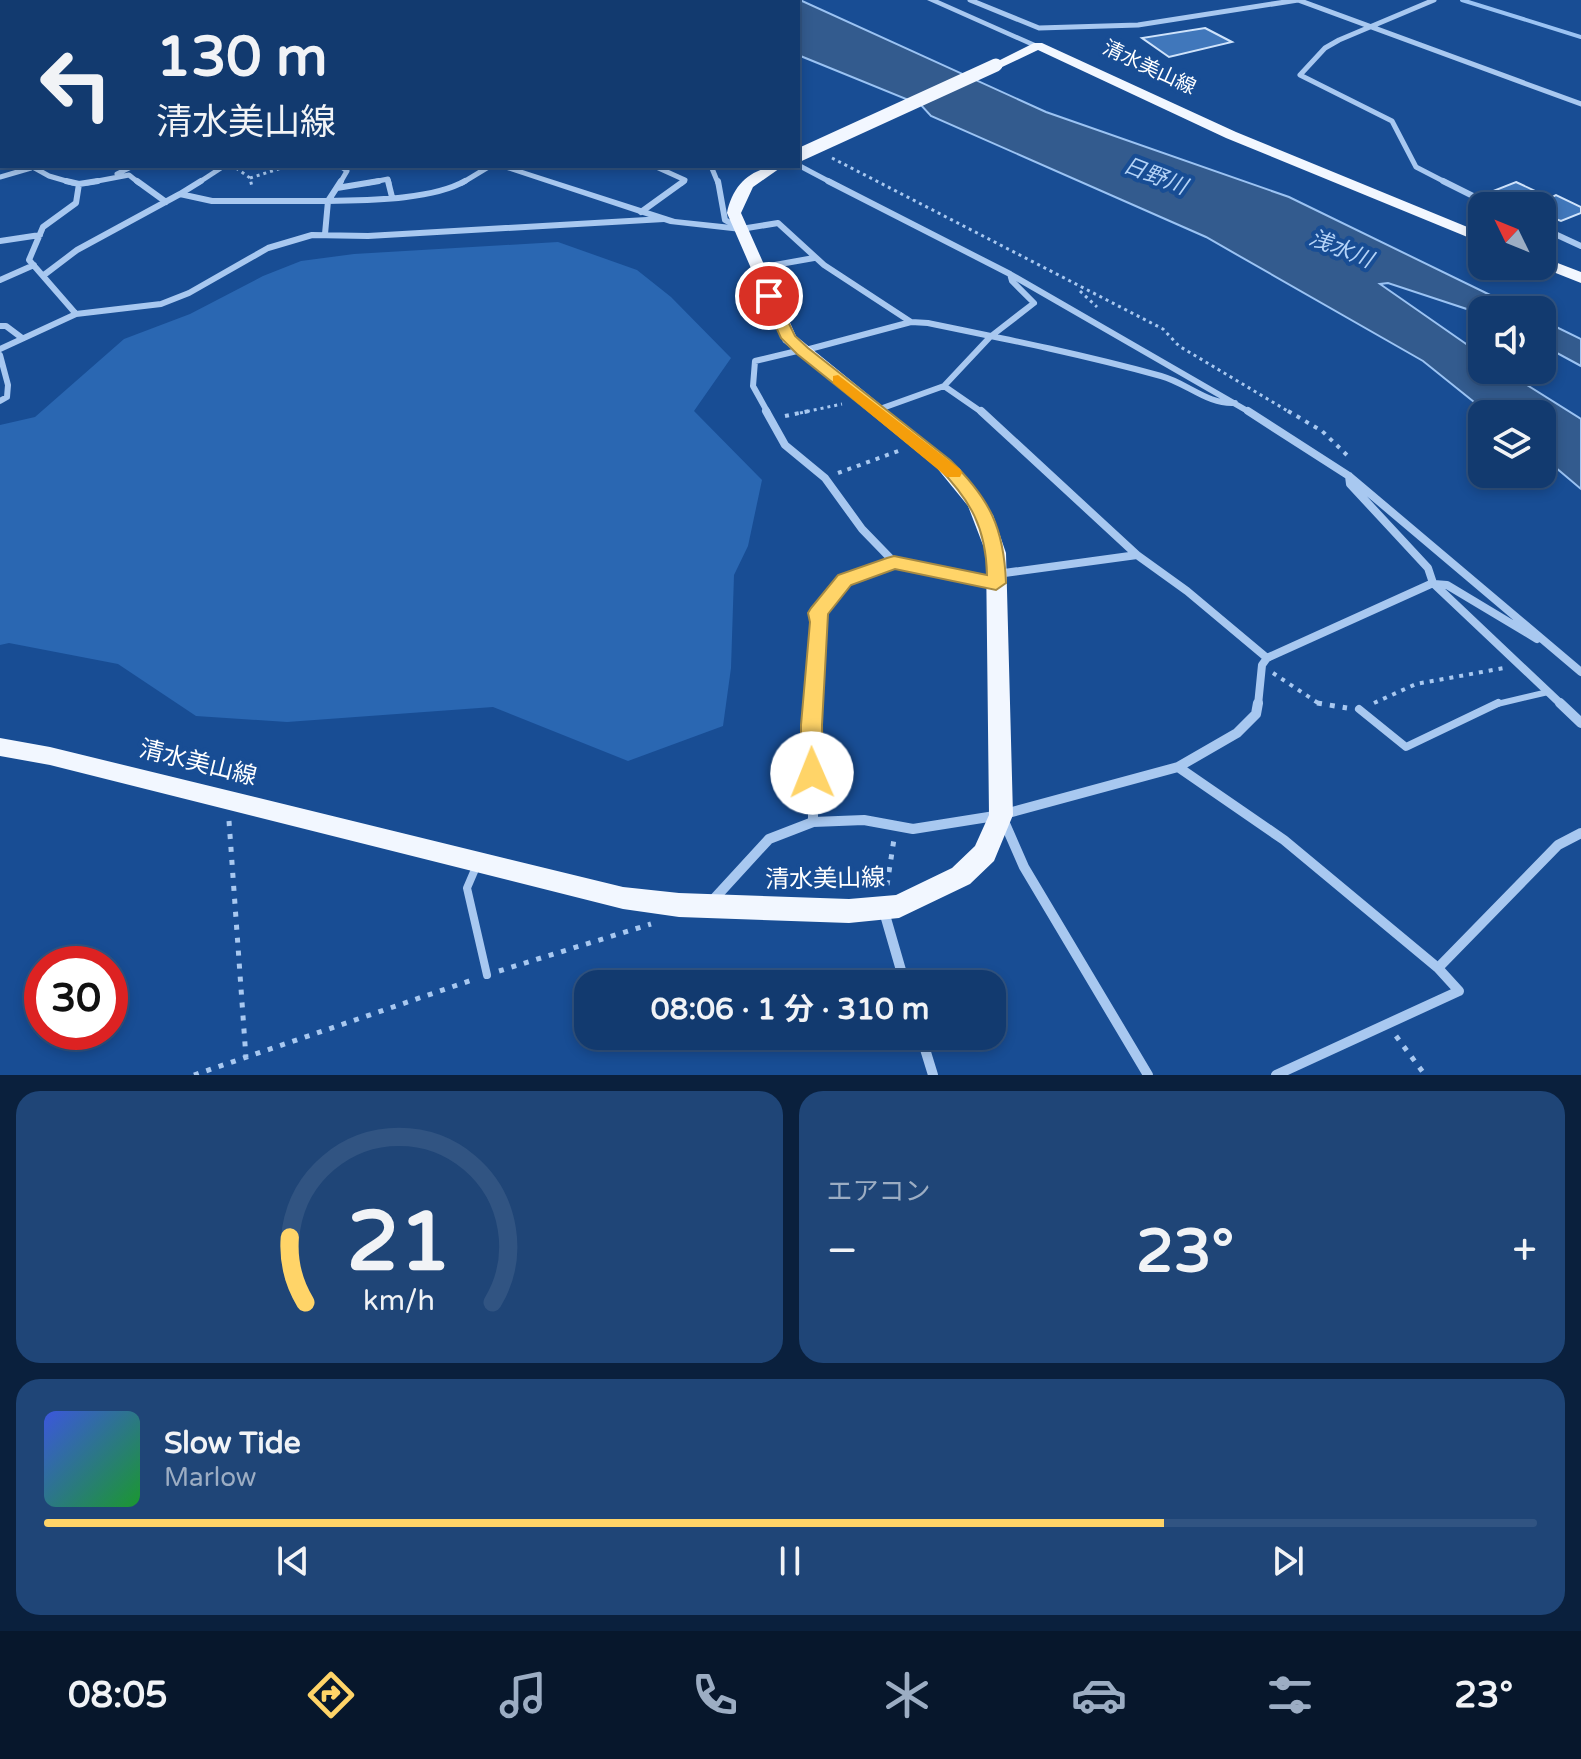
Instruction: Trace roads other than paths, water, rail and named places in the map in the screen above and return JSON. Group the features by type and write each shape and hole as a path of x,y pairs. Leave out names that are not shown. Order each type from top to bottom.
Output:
{"main road":[{"path":"800,155 1038,46"},
{"name":"清水美山線","path":"1038,46 1231,135 1468,232"},
{"name":"清水美山線","path":"0,747 50,756 623,898 679,905 849,911 899,906 961,876 985,853 1001,815 996,579 991,528 964,484 944,464 800,351 781,324 734,213 736,199 745,185 773,168"},
{"path":"1556,268 1581,278"}],"street":[{"path":"931,0 1038,46"},
{"path":"970,0 1039,28 1138,25 1298,0 1581,104"},
{"path":"1434,0 1325,48 1300,75 1392,121 1398,126 1407,157 1416,167 1468,193"},
{"path":"800,166 1010,274 1236,403 1349,476 1581,672"},
{"path":"0,177 28,168"},
{"path":"34,168 79,184 129,175 166,202"},
{"path":"113,176 129,168"},
{"path":"44,275 77,250 221,168"},
{"path":"325,234 328,201 347,171 343,168"},
{"path":"180,194 212,201 251,202 392,197 451,189 487,168"},
{"path":"506,168 641,212 699,227 741,229 778,223 814,258 911,322 1147,372 1168,378 1221,404 1236,403"},
{"path":"641,212 685,180 658,168"},
{"path":"712,168 724,194 722,209 725,220 741,229"},
{"path":"337,188 388,179 392,197"},
{"path":"76,314 29,260 43,227 76,203 79,184"},
{"path":"0,349 76,314 161,304 189,293 268,248 312,235 384,236 664,219"},
{"path":"1556,234 1581,246"},
{"path":"0,241 40,235"},
{"path":"757,269 814,258"},
{"path":"0,280 34,265"},
{"path":"877,410 944,386 990,337 1034,303 1012,281 1010,274"},
{"path":"894,562 862,529 825,478 785,445 753,386 755,361 911,322"},
{"path":"0,326 6,326 22,338"},
{"path":"0,355 8,385 7,397 0,401"},
{"path":"944,386 981,411 1137,555 1187,591 1264,662"},
{"path":"1349,476 1350,484 1428,568 1433,583 1581,723"},
{"path":"813,822 811,725 820,622 818,613 844,580 894,562 996,579 1011,574 1137,555"},
{"path":"1264,662 1433,583 1447,585 1557,651"},
{"path":"708,906 769,839 813,822 864,820 913,829 1001,815 1178,767 1237,733 1256,714 1264,662"},
{"path":"1178,767 1284,840 1438,968 1459,991 1276,1075"},
{"path":"1001,815 1024,867 1148,1075"},
{"path":"1438,968 1558,845 1581,833"},
{"path":"883,908 901,970"},
{"path":"925,1050 933,1075"}],"lane":[{"path":"1359,709 1406,747 1500,702 1548,692"},
{"path":"479,862 467,888 487,975"}],"water":[{"path":"800,0 1046,112 1289,197 1492,296 1468,296 1468,309 1388,283 1380,284 1468,345 1468,384 1525,384 1551,400 1472,400 1423,361 1206,237 931,116 921,105 800,56"},
{"path":"1556,327 1581,339 1581,366 1556,353"},
{"path":"1556,403 1581,419 1581,489 1556,468"}],"waterway":[{"path":"1462,0 1581,37"}],"water label":[{"name":"日野川","path":"1155,176"},
{"name":"浅水川","path":"1341,249"}]}
